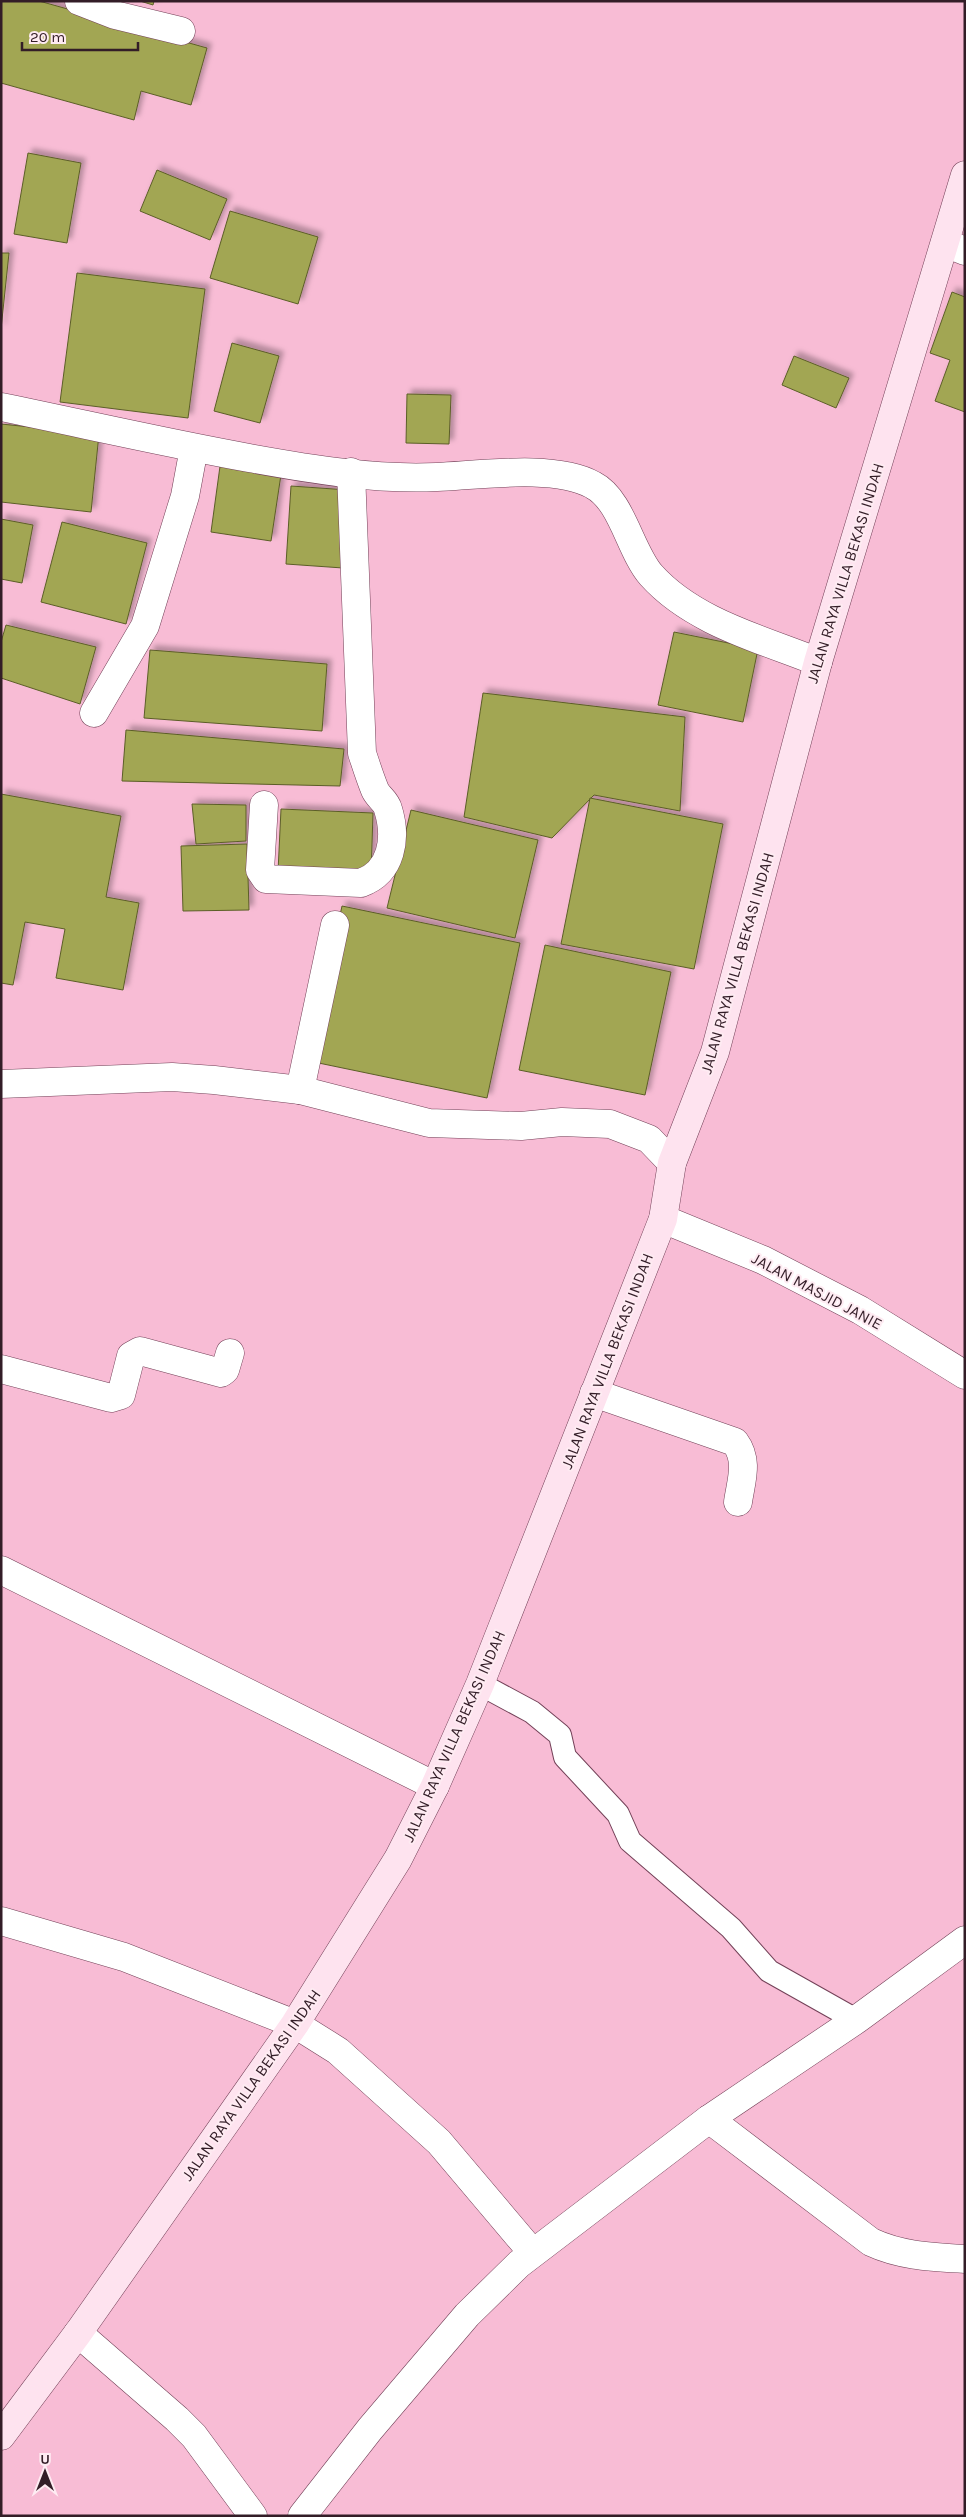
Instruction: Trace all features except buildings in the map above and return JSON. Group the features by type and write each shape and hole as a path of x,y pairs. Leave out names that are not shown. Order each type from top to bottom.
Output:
{"main road":[{"name":"JALAN RAYA VILLA BEKASI INDAH","path":"1,2436 78,2333 295,2024 398,1859 434,1786 480,1684 663,1219 672,1163 715,1052 818,662 955,247 965,175"}],"street":[{"path":"79,1 115,15 181,31"},
{"path":"1,407 194,448 322,471 426,478 542,472 575,478 594,485 606,494 650,574 685,605 726,626 818,662"},
{"path":"94,713 145,626 185,496 194,448"},
{"path":"264,804 260,870 266,879 361,883 374,878 386,865 393,832 388,806 376,792 362,753 351,472"},
{"path":"300,1090 335,925"},
{"path":"1,1084 172,1078 300,1090 429,1123 522,1126 562,1122 610,1124 649,1139 672,1163"},
{"name":"JALAN MASJID JANIE","path":"663,1219 763,1260 860,1310 965,1376"},
{"path":"1,1369 111,1398 121,1395 131,1356 140,1351 221,1373 225,1370 230,1353"},
{"path":"594,1393 735,1442 741,1451 744,1462 738,1502"},
{"path":"1,1570 434,1786"},
{"path":"1,1921 124,1957 295,2024 338,2051 439,2142 532,2252"},
{"path":"302,2516 370,2429 467,2315 532,2252 709,2119 856,2020 965,1940"},
{"path":"709,2119 871,2242 889,2250 907,2254 965,2259"},
{"path":"78,2333 178,2419 194,2436 253,2516"}],"lane":[{"path":"480,1684 532,1712 560,1735 565,1757 618,1814 630,1841 732,1928 770,1971 856,2020"}]}
